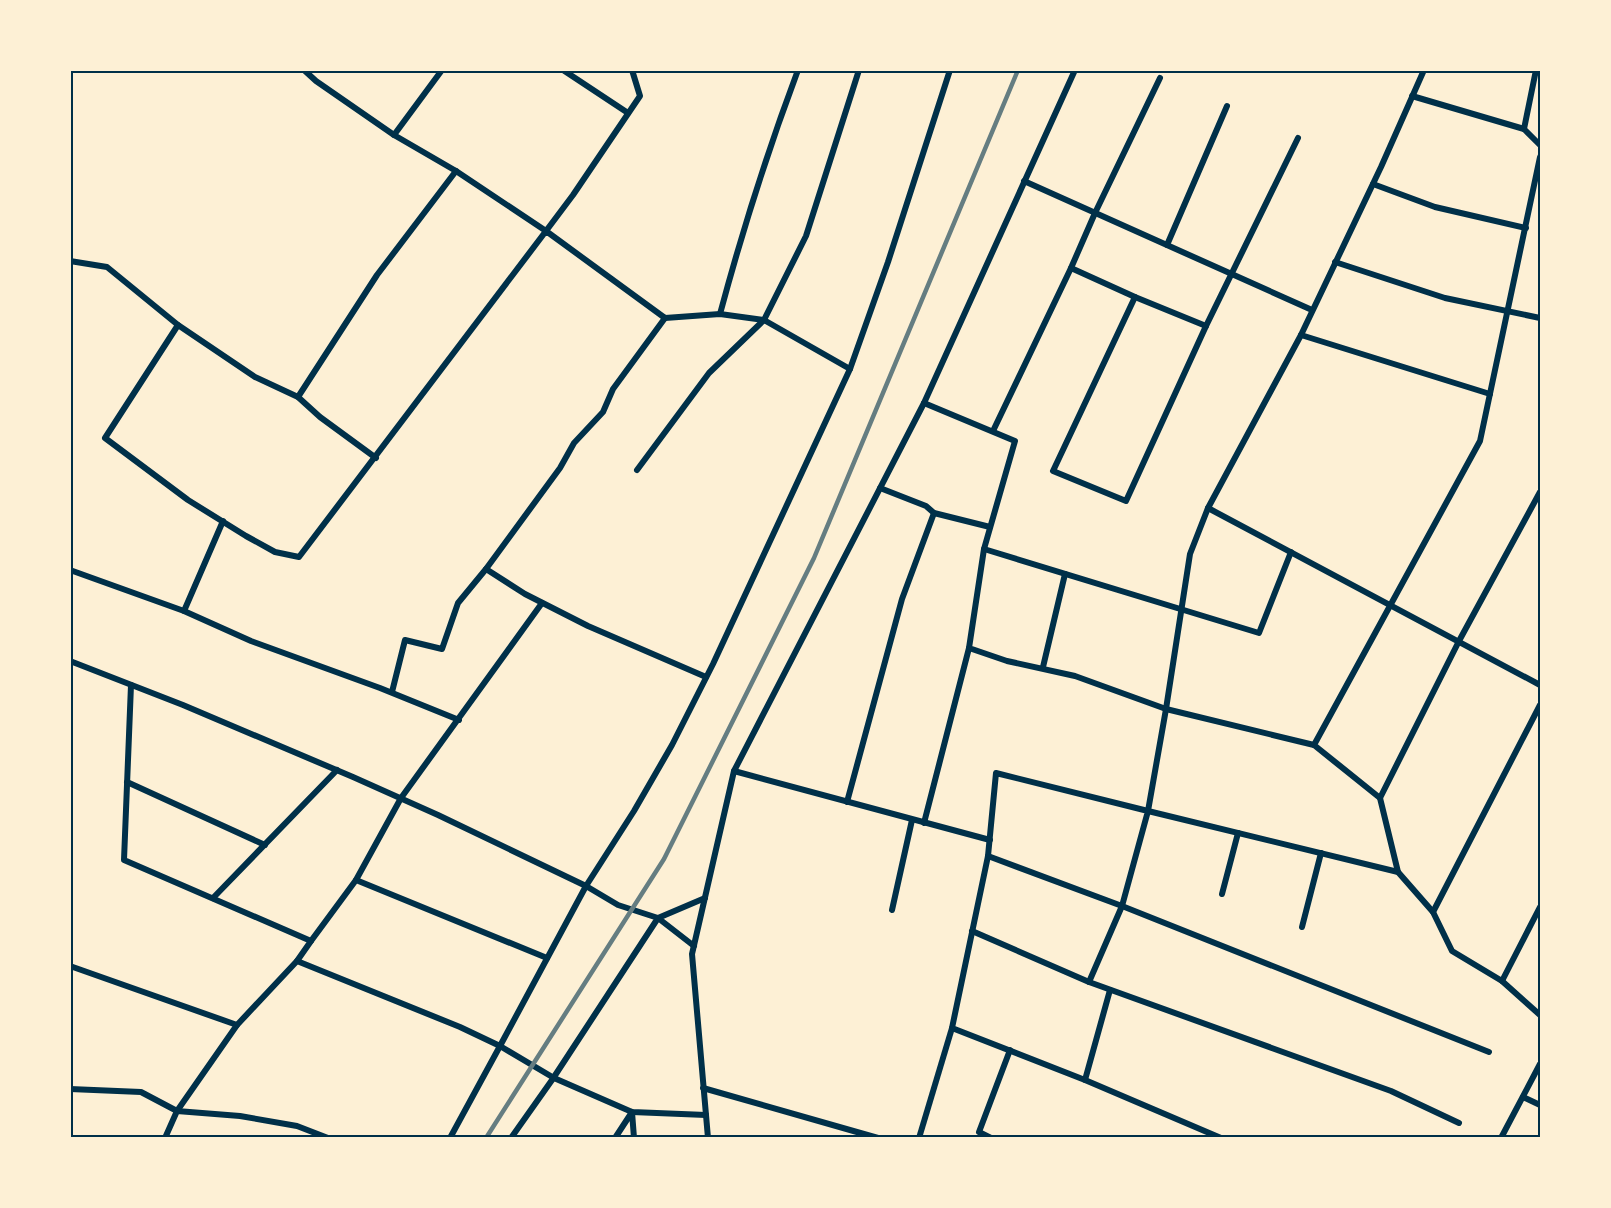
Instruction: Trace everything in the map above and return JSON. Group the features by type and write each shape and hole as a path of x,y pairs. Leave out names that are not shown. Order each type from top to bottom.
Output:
{"street":[{"path":"304,70 316,81 394,135 456,171 546,231 665,318 720,314 764,320 850,369"},
{"path":"394,135 442,70"},
{"path":"563,70 628,114"},
{"path":"178,325 105,438 188,500 275,552 299,557 573,195 640,96 633,70"},
{"path":"720,314 736,254 798,70"},
{"path":"637,470 709,373 764,320 806,236 859,70"},
{"path":"450,1137 586,886 634,811 672,745 706,677 850,369 888,262 950,70"},
{"path":"708,1137 692,954 734,771 924,403 1075,70"},
{"path":"1089,982 1122,906 1148,811 1190,554 1208,508 1312,310 1373,184 1424,70"},
{"path":"1524,129 1536,70"},
{"path":"993,431 1160,78"},
{"path":"1412,96 1524,129 1540,145"},
{"path":"1167,245 1227,106"},
{"path":"1135,297 1053,471 1126,501 1206,326 1298,138"},
{"path":"1314,745 1480,441 1540,157"},
{"path":"298,397 377,275 456,171"},
{"path":"1024,181 1312,310"},
{"path":"1373,184 1435,207 1526,228"},
{"path":"70,261 107,267 178,325 255,377 298,397 320,417 376,458"},
{"path":"1335,262 1445,298 1540,318"},
{"path":"1071,268 1206,326"},
{"path":"392,692 405,640 442,649 458,603 486,569 560,468 574,443 603,412 613,389 665,318"},
{"path":"1300,334 1490,394"},
{"path":"924,403 1016,441 984,549 969,648 924,823"},
{"path":"880,488 926,506 934,513 990,527"},
{"path":"1380,798 1459,641 1540,492"},
{"path":"1208,508 1540,685"},
{"path":"847,802 902,599 934,513"},
{"path":"184,611 223,521"},
{"path":"984,549 1259,633 1291,552"},
{"path":"486,569 542,603 588,626 706,677"},
{"path":"70,570 184,611 251,641 392,692 459,720"},
{"path":"1043,668 1065,574"},
{"path":"165,1137 177,1111 237,1025 297,961 356,880 401,798 542,603"},
{"path":"969,648 1007,661 1075,676 1166,709 1314,745 1380,798 1398,872 1433,912 1452,951 1502,981 1540,1015"},
{"path":"70,661 401,798 586,886 618,905 658,918 694,946"},
{"path":"131,685 124,860 311,941"},
{"path":"1433,912 1540,705"},
{"path":"213,898 337,770"},
{"path":"734,771 990,840"},
{"path":"919,1137 952,1028 990,840 996,773 1398,872"},
{"path":"127,782 265,844"},
{"path":"892,910 912,820"},
{"path":"1222,894 1238,833"},
{"path":"1302,927 1321,853"},
{"path":"987,856 1122,906 1489,1052"},
{"path":"356,880 547,958"},
{"path":"511,1137 554,1078 658,918 705,898"},
{"path":"1502,981 1540,907"},
{"path":"972,931 1089,982 1391,1091 1459,1123"},
{"path":"297,961 460,1027 500,1046 554,1078 632,1112 706,1115"},
{"path":"70,966 237,1025"},
{"path":"1085,1080 1110,990"},
{"path":"952,1028 1221,1137"},
{"path":"991,1137 979,1132 1010,1050"},
{"path":"1501,1137 1540,1064"},
{"path":"703,1088 878,1137"},
{"path":"70,1089 141,1092 177,1111 251,1118 297,1126 328,1137"},
{"path":"1523,1097 1540,1105"},
{"path":"615,1137 632,1112"},
{"path":"632,1112 634,1137"}],"railway":[{"path":"486,1138 664,859 814,558 1018,70"}]}
